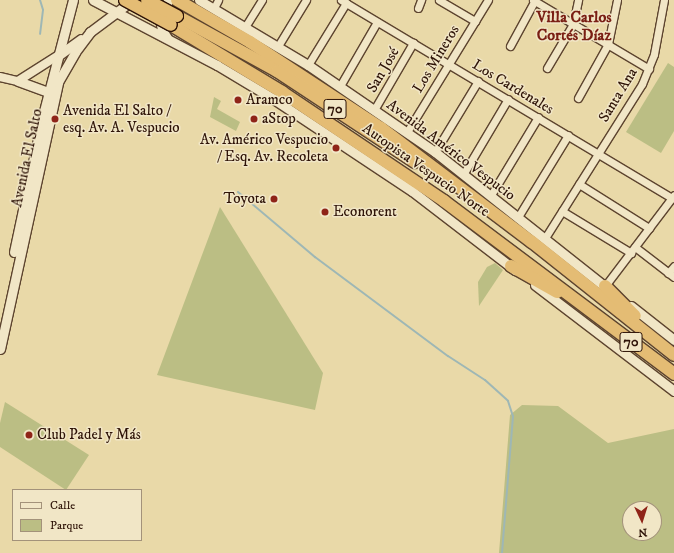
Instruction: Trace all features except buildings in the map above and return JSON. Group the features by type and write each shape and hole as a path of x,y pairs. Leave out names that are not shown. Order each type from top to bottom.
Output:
{"highway":[{"name":"Autopista Vespucio Norte","path":"125,0 174,21 444,201 674,374"},
{"name":"70","path":"147,0 174,21 277,71 488,209"},
{"name":"Autopista Vespucio Norte","path":"180,2 250,42 349,105 488,209 670,352"},
{"path":"511,266 588,309"},
{"path":"605,286 670,352"}],"main road":[{"name":"Avenida El Salto","path":"0,320 48,92 73,0"},
{"path":"93,0 169,39 234,75 304,119 412,191 674,391"},
{"name":"Avenida El Salto","path":"0,349 56,90 69,62 90,32 133,0"},
{"path":"169,0 162,8 160,20 162,30 169,39"},
{"name":"Avenida Américo Vespucio","path":"200,0 216,4 245,27 278,46 340,86 464,172 491,196 674,340"},
{"path":"59,55 90,32"},
{"path":"18,81 48,92"}],"street":[{"path":"245,27 262,0"},
{"path":"278,46 306,0"},
{"path":"418,8 422,0"},
{"path":"439,0 475,20"},
{"name":"Los Mineros","path":"407,132 488,0"},
{"path":"510,46 534,0 649,69"},
{"path":"547,68 573,24 578,0"},
{"path":"578,98 608,44 617,0"},
{"name":"Santa Ana","path":"545,238 649,69 664,0"},
{"path":"308,65 343,2"},
{"name":"Los Cardenales","path":"343,2 673,197"},
{"path":"340,86 377,22"},
{"name":"San José","path":"374,110 413,43"},
{"path":"0,77 18,81 59,55"},
{"path":"435,152 478,81"},
{"path":"464,172 508,99"},
{"path":"491,196 538,117"},
{"path":"518,217 568,135"},
{"path":"579,184 650,228"},
{"path":"605,286 673,197"},
{"path":"562,211 633,250 671,275 674,266"}],"green space":[{"path":"668,63 674,67 674,131 661,153 626,132"},
{"path":"214,97 221,101 217,109 240,122 236,131 210,117"},
{"path":"220,207 323,373 315,410 157,375"},
{"path":"495,263 503,270 479,306 478,282 487,267"},
{"name":"Club Padel y Más","path":"5,402 89,455 67,489 64,489 0,447 0,423"},
{"path":"522,405 558,406 608,443 674,429 674,553 499,553 510,415"}],"waterway":[{"path":"40,0 43,10 40,34"},
{"path":"238,192 315,257 448,356 485,380 508,401 513,416 502,553"}],"place":[{"name":"Aramco","path":"238,100"},
{"name":"Avenida El Salto / esq. Av. A. Vespucio","path":"55,119"},
{"name":"aStop","path":"254,119"},
{"name":"Av. Américo Vespucio / Esq. Av. Recoleta","path":"336,148"},
{"name":"Toyota","path":"274,199"},
{"name":"Econorent","path":"325,212"},
{"name":"Club Padel y Más","path":"29,435"}],"district":[{"name":"Villa Carlos Cortés Díaz","path":"574,26"}]}
